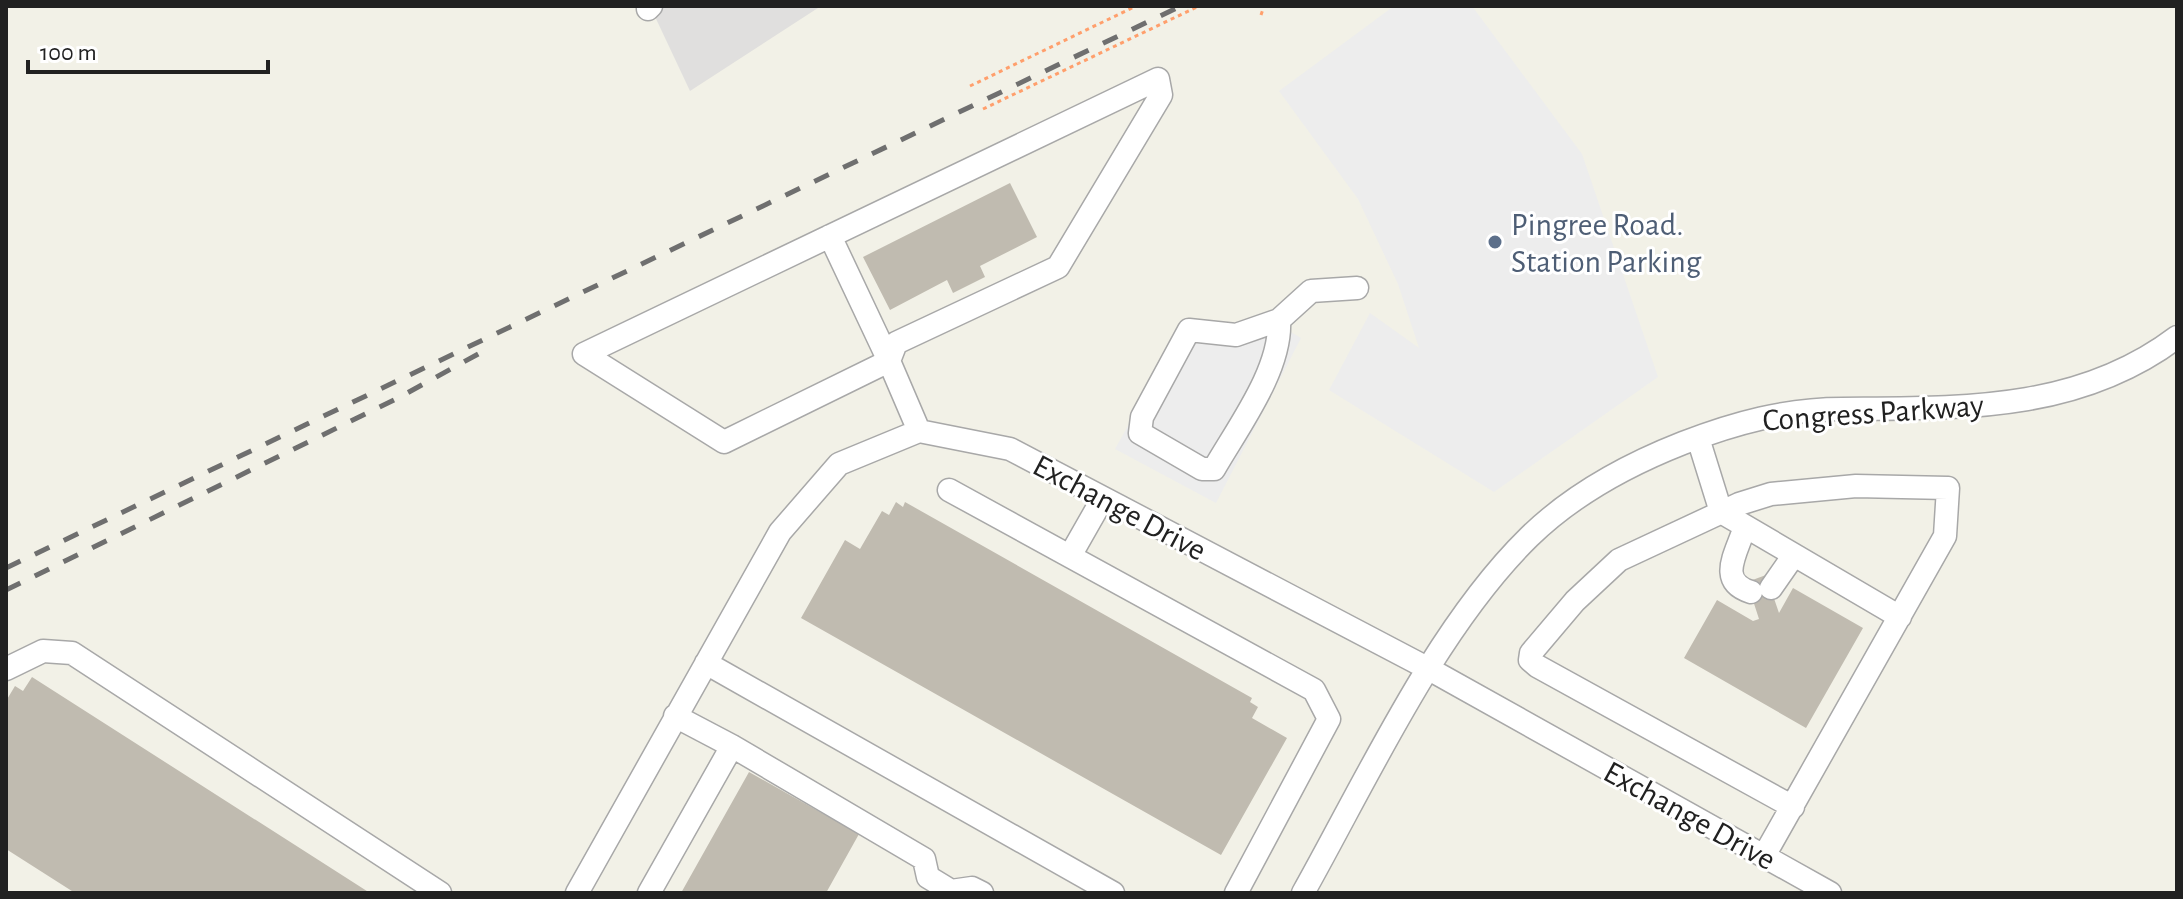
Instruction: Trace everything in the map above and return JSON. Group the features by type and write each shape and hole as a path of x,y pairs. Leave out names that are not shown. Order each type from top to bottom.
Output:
{"street":[{"path":"1158,79 1161,95 1058,267 896,343 889,361 724,442 584,354 1158,79"},
{"path":"577,893 780,532 839,464 919,431 830,236"},
{"path":"1279,320 1280,342 1272,364 1214,469 1202,469 1140,433 1142,417 1189,330 1236,335 1279,320 1311,291 1357,288"},
{"name":"Congress Parkway","path":"1303,893 1457,625 1529,536 1606,478 1698,438 1782,413 1959,409 2049,397 2104,380 2154,355 2177,337"},
{"name":"Exchange Drive","path":"919,431 1010,449 1429,669 1830,893"},
{"path":"1698,438 1721,512 1900,617"},
{"path":"1764,856 1793,807 1945,536 1948,488 1856,486 1771,494 1721,512 1619,560 1558,620 1531,653 1530,660 1793,807"},
{"path":"949,490 1314,690 1329,719 1236,893"},
{"path":"1070,556 1103,498"},
{"path":"1745,526 1730,574 1737,588 1761,590 1794,555"},
{"path":"6,669 43,651 72,653 440,893"},
{"path":"706,663 1113,893"},
{"path":"675,716 924,859 928,877 951,891 975,891"},
{"path":"649,893 732,746"}],"path":[{"path":"970,86 1136,6"},
{"path":"983,109 1199,6"},
{"path":"1261,15 1264,6"}],"shaded area":[{"path":"650,6 821,6 690,91"},
{"name":"Pingree Road. Station Parking","path":"1394,6 1472,6 1582,154 1658,377 1494,492 1329,390 1370,313 1419,348 1398,284 1358,199 1279,91"},
{"path":"1266,317 1301,338 1216,503 1115,449 1187,320 1237,327"}],"building":[{"path":"1010,183 1037,237 980,266 985,277 953,293 947,280 890,310 863,257"},
{"path":"896,502 903,507 905,502 1252,698 1250,702 1258,707 1252,718 1287,738 1221,855 801,618 845,540 860,549 882,511 889,515"},
{"path":"1766,575 1779,613 1793,588 1863,628 1806,728 1684,658 1717,600 1753,621 1759,619 1747,582"},
{"path":"32,677 370,893 75,893 6,849 6,701 15,686 23,691"},
{"path":"749,772 859,834 826,893 681,893"}],"railway":[{"path":"6,568 1181,6"},
{"path":"6,590 398,398 480,353"}],"place":[{"name":"Pingree Road. Station Parking","path":"1495,242"}]}
